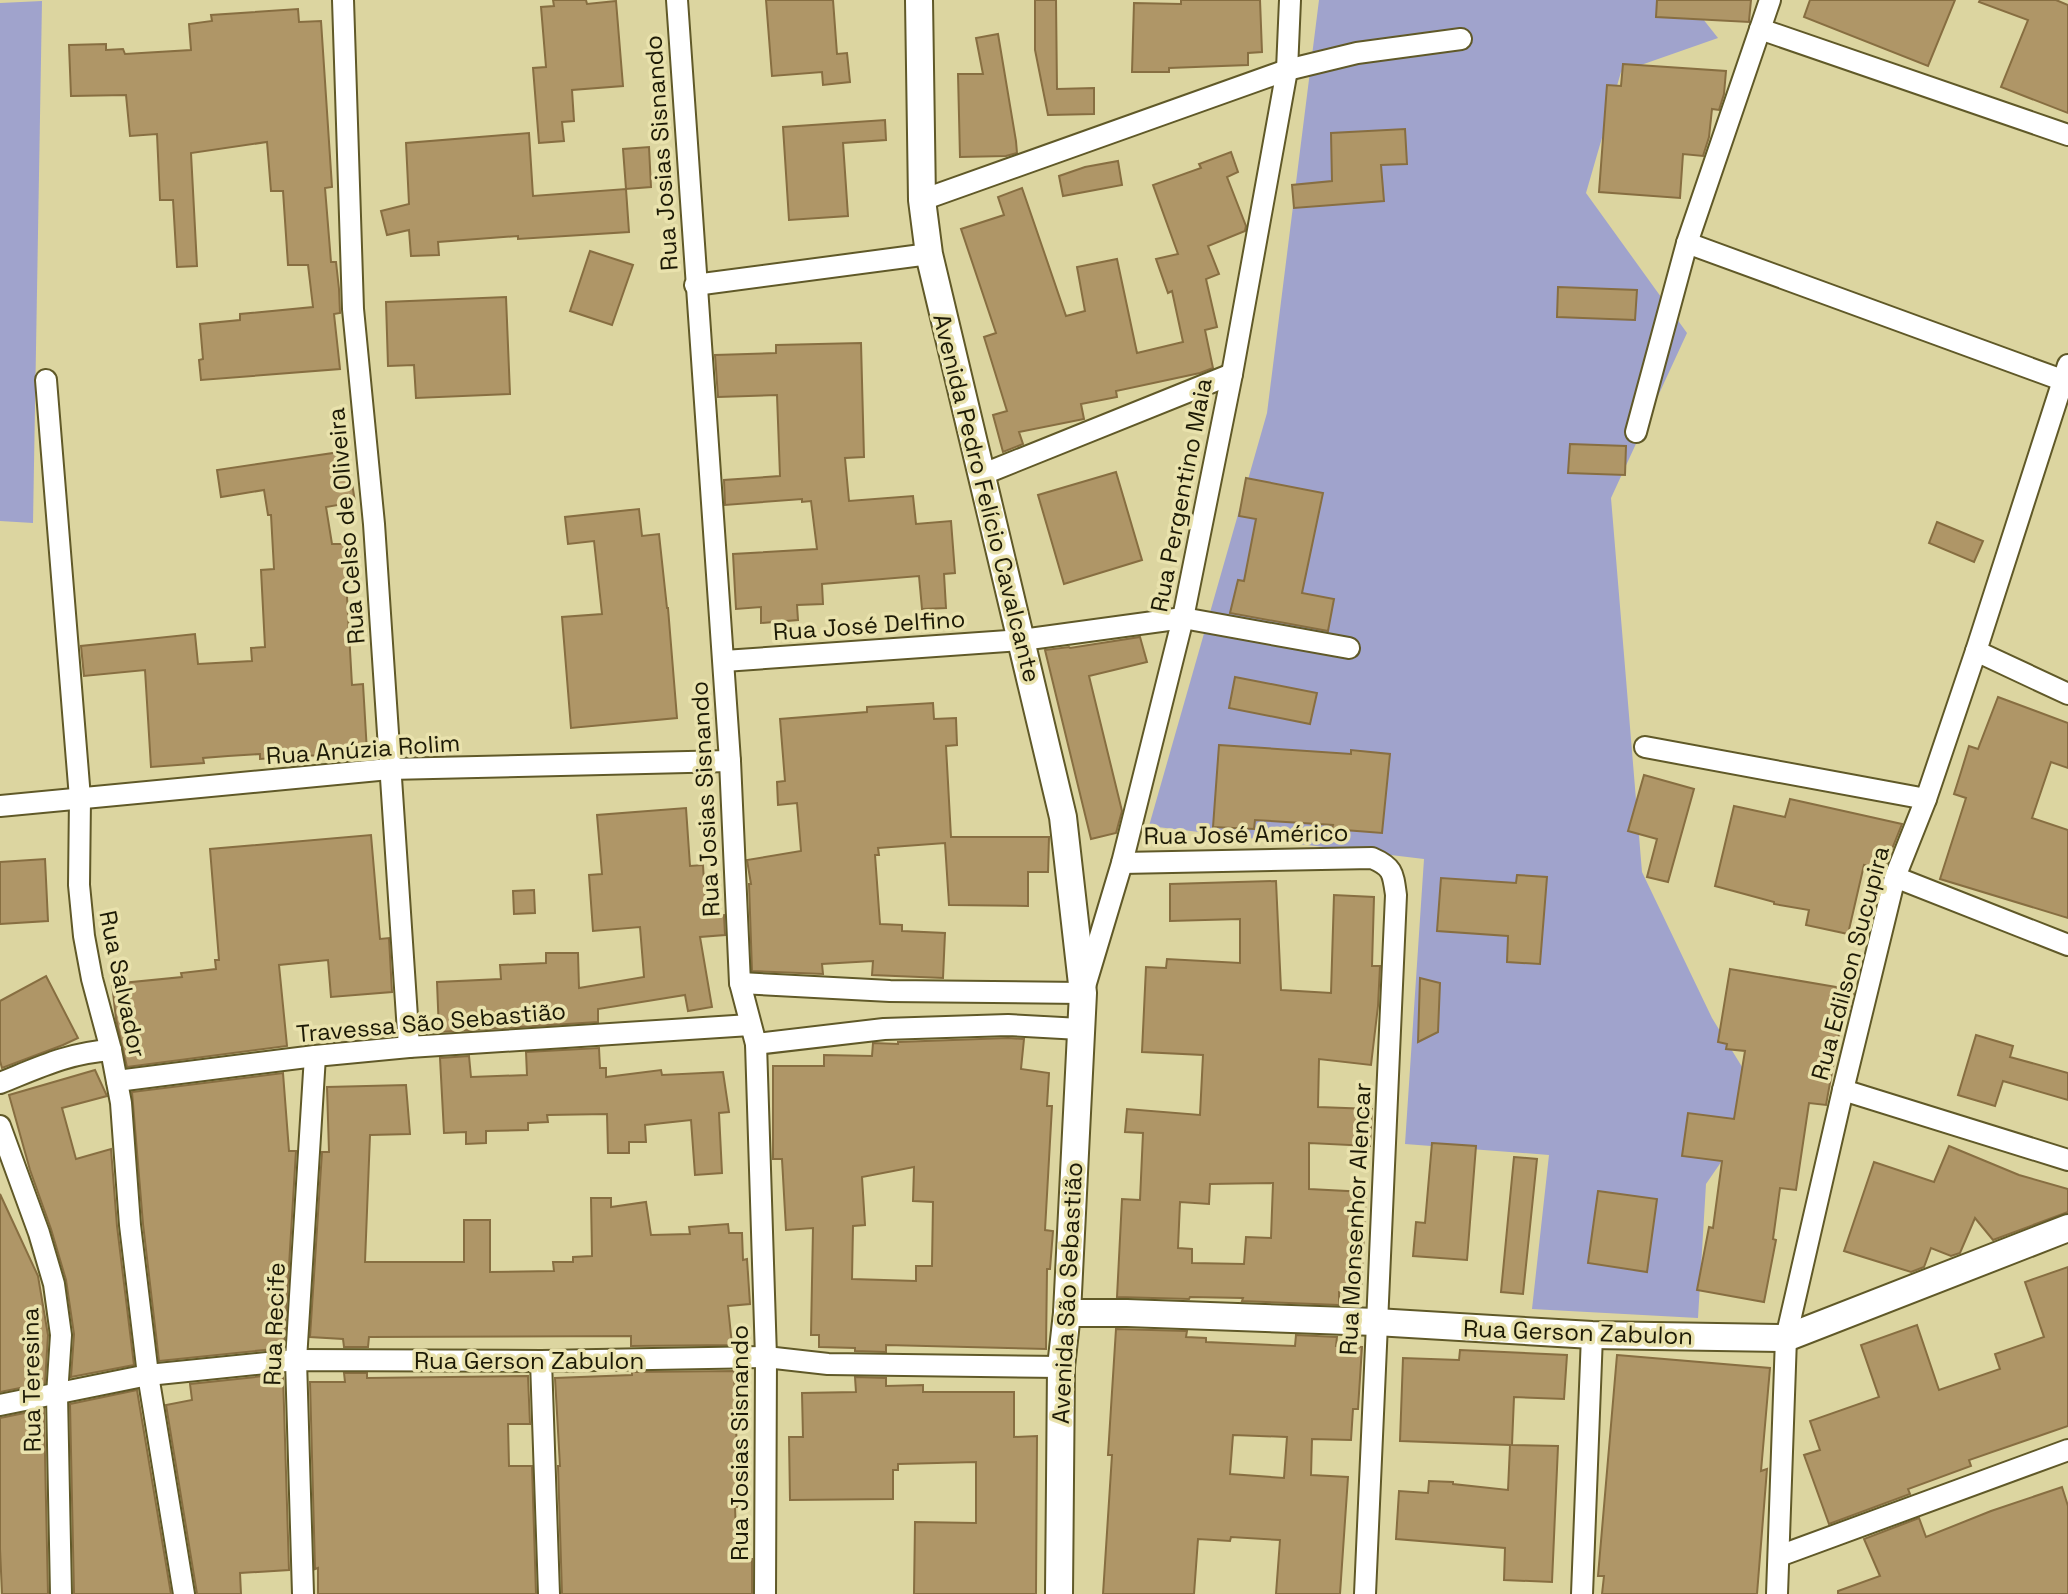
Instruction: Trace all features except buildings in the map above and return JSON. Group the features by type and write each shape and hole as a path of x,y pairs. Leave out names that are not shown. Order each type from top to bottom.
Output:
{"street":[{"name":"Rua Celso de Oliveira","path":"343,0 353,309 374,524 409,1047"},
{"name":"Rua Josias Sisnando","path":"677,0 724,661 740,983 753,1035 766,1357 765,1594"},
{"name":"Avenida Pedro Felício Cavalcante","path":"919,0 922,200 929,254 1063,817 1083,993"},
{"name":"Rua Pergentino Maia","path":"1083,993 1122,863 1183,618 1232,374 1287,70 1290,0"},
{"path":"1636,432 1687,243 1770,0"},
{"path":"1760,29 2068,135"},
{"path":"922,200 1287,70 1357,53 1461,39"},
{"path":"1687,243 2065,372"},
{"path":"695,285 929,254"},
{"name":"Rua Edilson Sucupira","path":"1777,1594 1786,1338 1843,1090 1895,877 1926,799 1976,651 2065,372"},
{"path":"981,475 1232,374"},
{"name":"Rua Salvador","path":"46,380 80,798 79,885 84,936 121,1103 130,1225 148,1375 184,1594"},
{"name":"Rua José Delfino","path":"724,661 1022,640 1183,618 1349,648"},
{"path":"1976,651 2068,694"},
{"path":"1645,747 1926,799"},
{"name":"Rua Anúzia Rolim","path":"0,806 389,769 730,761"},
{"name":"Rua José Américo","path":"1122,863 1372,858"},
{"name":"Rua Monsenhor Alencar","path":"1365,1594 1396,895 1394,876 1387,864 1372,858"},
{"path":"1895,877 2068,945"},
{"path":"740,983 890,991 1083,993"},
{"name":"Avenida São Sebastião","path":"1059,1594 1061,1367 1067,1313 1083,993"},
{"name":"Travessa São Sebastião","path":"117,1081 409,1047 1008,1025 1080,1029"},
{"path":"0,1083 67,1056 111,1050"},
{"name":"Rua Recife","path":"303,1594 296,1360 315,1056"},
{"path":"1843,1090 2068,1160"},
{"name":"Rua Teresina","path":"0,1126 54,1284 61,1335 57,1395 61,1594"},
{"name":"Rua Gerson Zabulon","path":"1067,1313 1376,1322 1592,1335 1786,1338 2068,1228"},
{"path":"1582,1594 1592,1335"},
{"name":"Rua Gerson Zabulon","path":"0,1405 148,1375 296,1360 541,1361 766,1357 828,1364 1061,1367"},
{"path":"541,1361 549,1594"},
{"path":"1779,1556 2068,1450"}],"shaded area":[{"path":"1319,0 1688,0 1718,38 1621,72 1586,193 1687,333 1611,498 1642,872 1712,1018 1763,1101 1706,1184 1698,1318 1532,1309 1549,1155 1405,1144 1424,859 1149,826 1267,413"},
{"path":"42,1 33,523 0,521 0,3"}]}
